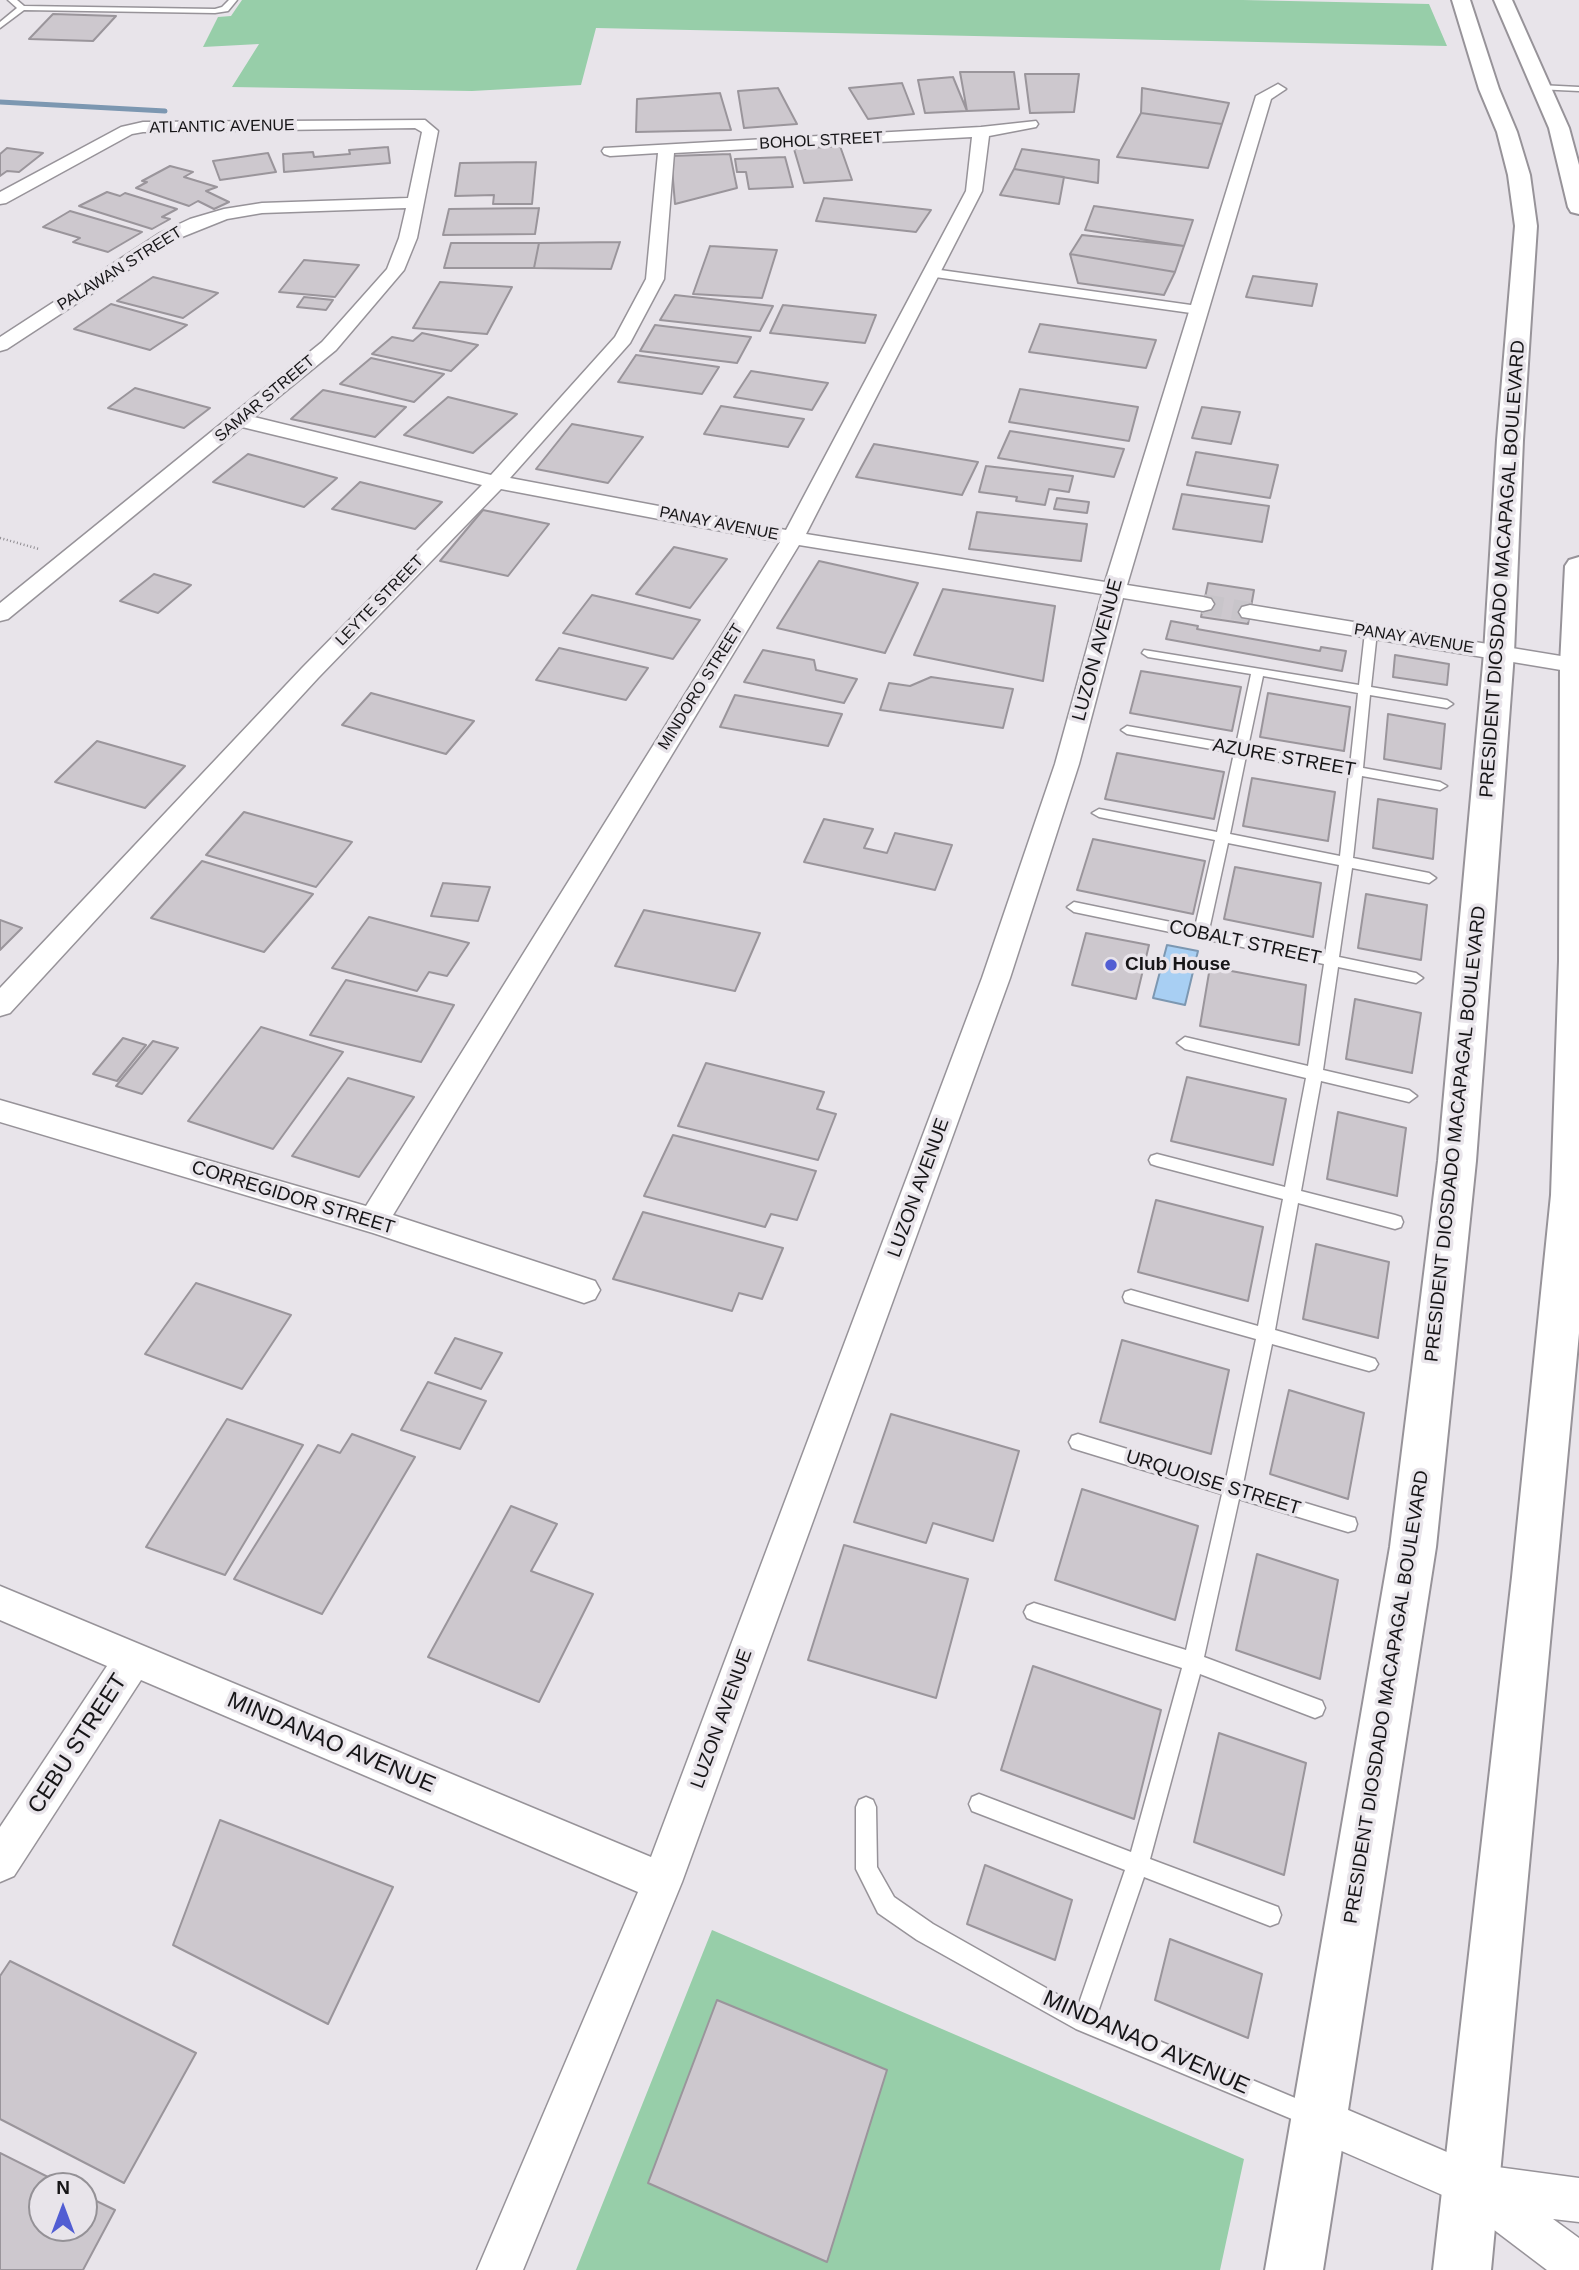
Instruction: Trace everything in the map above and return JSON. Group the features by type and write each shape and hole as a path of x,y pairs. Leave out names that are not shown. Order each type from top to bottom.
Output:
{"main road":[{"path":"1462,4 1505,5 1559,128 1576,180 1579,207"},
{"name":"PRESIDENT DIOSDADO MACAPAGAL BOULEVARD","path":"1294,2270 1413,1547 1457,1161 1499,653 1510,440 1527,226 1519,175 1507,132 1489,89 1462,4"},
{"path":"1462,2270 1562,1359 1571,1195 1577,961 1579,566"}],"street":[{"name":"LUZON AVENUE","path":"500,2270 662,1882 996,978 1067,764 1114,590 1264,96 1278,89"},
{"name":"ATLANTIC AVENUE","path":"0,199 127,130 143,127 419,123"},
{"name":"SAMAR STREET","path":"0,614 329,346 395,271 408,238 430,131 419,123"},
{"name":"BOHOL STREET","path":"610,151 981,132 1030,124"},
{"name":"MINDORO STREET","path":"373,1221 793,538 974,191 981,132"},
{"name":"LEYTE STREET","path":"0,1006 310,673 496,482 623,339 655,279 666,150"},
{"name":"PALAWAN STREET","path":"0,345 166,237 196,223 224,214 262,208 416,203"},
{"path":"933,273 1198,310"},
{"name":"PANAY AVENUE","path":"240,420 496,482 793,538 1203,604"},
{"name":"PANAY AVENUE","path":"1250,612 1577,665"},
{"name":"CORREGIDOR STREET","path":"0,1111 373,1221 584,1290"},
{"name":"MINDANAO AVENUE","path":"0,1603 662,1882"},
{"name":"CEBU STREET","path":"0,1862 133,1660"},
{"name":"MINDANAO AVENUE","path":"1320,2120 1472,2185 1579,2266"},
{"name":"MINDANAO AVENUE","path":"1472,2185 1579,2200"}],"lane":[{"path":"12,0 22,8 215,11 225,9 233,0"},
{"path":"0,26 22,8"},
{"path":"1539,87 1579,89"},
{"path":"1084,2021 1136,1864 1193,1662 1251,1409 1315,1073 1346,862 1371,632"},
{"path":"1148,653 1447,704"},
{"path":"1201,934 1258,672"},
{"name":"AZURE STREET","path":"1127,730 1440,786"},
{"path":"1099,813 1429,878"},
{"name":"COBALT STREET","path":"1074,907 1416,978"},
{"path":"1185,1043 1409,1096"},
{"path":"1157,1160 1395,1222"},
{"path":"1131,1297 1369,1364"},
{"name":"URQUOISE STREET","path":"1078,1442 1348,1524"},
{"path":"1034,1612 1193,1662 1315,1708"},
{"path":"979,1804 1270,1915"},
{"name":"MINDANAO AVENUE","path":"866,1807 867,1869 886,1905 925,1932 1084,2021 1320,2120"}],"green space":[{"path":"242,0 1243,0 1429,4 1447,46 596,28 581,85 472,91 232,87 259,44 203,47 218,17 231,16"},
{"path":"712,1930 1244,2159 1220,2270 576,2270"}],"water":[{"path":"1167,945 1198,951 1185,1005 1153,998"}],"building":[{"path":"53,14 116,16 93,41 29,39"},
{"path":"960,72 1014,72 1019,109 967,111"},
{"path":"1025,74 1079,74 1074,112 1030,113"},
{"path":"953,77 967,111 925,113 918,80"},
{"path":"902,83 914,114 868,119 849,88"},
{"path":"778,88 797,124 744,128 738,91"},
{"path":"1142,88 1229,103 1222,124 1141,113"},
{"path":"720,93 731,130 636,132 637,99"},
{"path":"1141,113 1222,124 1208,168 1117,157"},
{"path":"840,146 852,180 804,183 794,149"},
{"path":"388,147 390,163 284,172 283,154 313,152 314,157 350,154 349,150"},
{"path":"7,148 43,153 19,172 7,171 0,176 0,154"},
{"path":"1022,149 1099,160 1098,183 1014,169"},
{"path":"268,153 276,172 220,180 213,161"},
{"path":"730,154 737,188 675,204 671,156"},
{"path":"785,157 793,187 749,189 746,172 737,172 735,159"},
{"path":"536,162 532,204 493,204 494,195 455,196 460,163"},
{"path":"170,166 193,172 184,177 217,187 206,191 229,202 214,209 198,201 189,206 136,188 147,182 142,181"},
{"path":"1014,169 1064,177 1059,204 1000,195"},
{"path":"107,192 120,196 125,193 177,209 162,217 170,219 152,229 79,206"},
{"path":"824,198 931,210 916,232 816,221"},
{"path":"1094,206 1193,220 1184,246 1085,230"},
{"path":"539,208 535,234 443,235 449,209"},
{"path":"70,211 142,232 108,252 73,242 80,238 43,227"},
{"path":"1082,235 1184,246 1175,272 1070,254"},
{"path":"620,242 611,269 534,268 539,243"},
{"path":"451,243 539,243 534,268 444,268"},
{"path":"710,246 777,250 762,298 693,294"},
{"path":"1070,254 1175,272 1164,295 1078,283"},
{"path":"304,260 359,265 335,297 279,292"},
{"path":"1253,276 1317,284 1312,306 1246,297"},
{"path":"153,277 218,293 183,318 117,301"},
{"path":"440,282 512,287 487,334 413,328"},
{"path":"675,295 773,306 760,331 660,320"},
{"path":"304,297 333,300 326,310 297,307"},
{"path":"111,304 187,325 150,350 74,329"},
{"path":"783,305 876,315 865,343 770,333"},
{"path":"1040,324 1156,340 1146,368 1029,352"},
{"path":"655,325 751,337 737,363 640,351"},
{"path":"422,333 478,345 451,371 372,354 392,337 413,341"},
{"path":"636,355 719,367 702,394 618,382"},
{"path":"371,358 444,374 414,402 340,384"},
{"path":"751,371 828,383 812,410 734,397"},
{"path":"135,388 210,408 184,428 108,408"},
{"path":"1020,389 1138,407 1129,441 1009,422"},
{"path":"323,390 406,407 375,437 291,419"},
{"path":"448,397 517,414 473,453 404,435"},
{"path":"721,406 804,419 788,447 704,434"},
{"path":"1202,407 1240,412 1231,444 1192,438"},
{"path":"572,424 643,437 608,483 536,469"},
{"path":"1010,431 1124,449 1114,477 998,458"},
{"path":"874,444 978,462 962,495 856,477"},
{"path":"1196,452 1278,465 1270,498 1187,485"},
{"path":"248,454 337,478 304,507 213,482"},
{"path":"986,466 1073,476 1069,492 1049,489 1045,505 1016,501 1017,497 979,492"},
{"path":"360,482 442,502 415,529 332,509"},
{"path":"1182,494 1269,506 1262,542 1173,529"},
{"path":"1057,498 1089,502 1087,513 1054,509"},
{"path":"483,510 549,524 508,576 440,561"},
{"path":"977,512 1087,524 1081,561 969,549"},
{"path":"674,547 727,559 690,608 636,594"},
{"path":"819,561 918,583 885,653 777,628"},
{"path":"154,574 191,585 158,613 120,601"},
{"path":"1208,583 1254,590 1248,624 1201,617"},
{"path":"943,589 1055,606 1043,681 914,655"},
{"path":"592,595 700,620 673,659 563,633"},
{"path":"1171,621 1198,626 1197,629 1320,651 1321,647 1346,651 1342,671 1166,639"},
{"path":"559,648 648,668 626,700 536,680"},
{"path":"763,650 814,660 816,670 857,679 844,703 744,682"},
{"path":"1395,655 1449,664 1447,685 1393,677"},
{"path":"1141,671 1241,687 1232,731 1130,713"},
{"path":"931,677 1013,689 1003,728 880,710 889,683 910,686"},
{"path":"371,693 474,721 446,754 342,725"},
{"path":"1268,693 1350,707 1344,751 1260,737"},
{"path":"735,695 842,714 828,746 720,727"},
{"path":"1388,714 1445,724 1441,769 1384,759"},
{"path":"97,741 185,766 145,808 55,782"},
{"path":"1117,753 1224,772 1214,819 1105,799"},
{"path":"1252,778 1335,792 1328,841 1243,826"},
{"path":"1378,799 1437,809 1433,859 1373,848"},
{"path":"244,812 352,842 316,887 206,855"},
{"path":"824,819 873,829 864,848 887,853 895,833 952,845 935,890 804,862"},
{"path":"1093,839 1205,861 1193,914 1077,890"},
{"path":"202,861 313,894 264,952 151,918"},
{"path":"1235,867 1321,883 1313,937 1224,919"},
{"path":"443,883 490,887 478,921 431,916"},
{"path":"1366,894 1427,905 1421,960 1358,948"},
{"path":"644,910 760,933 735,991 615,966"},
{"path":"369,917 469,943 447,976 429,972 417,991 332,968"},
{"path":"0,920 22,928 0,950"},
{"name":"Club House","path":"1086,933 1149,945 1136,999 1072,985"},
{"path":"1210,967 1306,985 1299,1045 1200,1026"},
{"path":"346,980 454,1005 421,1062 310,1035"},
{"path":"1355,999 1421,1013 1412,1073 1346,1059"},
{"path":"261,1027 343,1052 273,1149 188,1121"},
{"path":"123,1038 146,1045 117,1081 93,1074"},
{"path":"153,1041 178,1048 142,1094 116,1086"},
{"path":"706,1063 824,1092 817,1109 836,1114 818,1160 678,1126"},
{"path":"1187,1077 1286,1099 1273,1165 1171,1141"},
{"path":"348,1078 414,1097 359,1177 292,1156"},
{"path":"1338,1112 1406,1128 1397,1196 1327,1179"},
{"path":"673,1135 816,1171 797,1220 771,1214 765,1227 644,1196"},
{"path":"1156,1200 1263,1227 1248,1301 1138,1272"},
{"path":"643,1212 783,1248 762,1299 739,1293 732,1311 613,1279"},
{"path":"1316,1244 1389,1262 1378,1338 1303,1319"},
{"path":"196,1283 291,1315 242,1389 145,1354"},
{"path":"455,1338 502,1353 481,1389 435,1373"},
{"path":"1122,1340 1229,1370 1211,1454 1100,1422"},
{"path":"428,1382 486,1401 460,1449 401,1430"},
{"path":"1289,1390 1364,1413 1348,1499 1270,1474"},
{"path":"891,1414 1019,1451 993,1541 933,1523 926,1543 854,1522"},
{"path":"227,1419 303,1445 225,1575 146,1547"},
{"path":"352,1434 415,1457 322,1614 234,1579 318,1445 340,1453"},
{"path":"1082,1489 1198,1526 1175,1620 1055,1580"},
{"path":"511,1506 557,1524 531,1571 593,1594 539,1702 428,1657"},
{"path":"844,1545 968,1579 936,1698 808,1660"},
{"path":"1257,1554 1338,1580 1320,1679 1236,1650"},
{"path":"1033,1666 1161,1710 1134,1819 1001,1770"},
{"path":"1219,1733 1306,1763 1284,1875 1194,1842"},
{"path":"220,1820 393,1887 328,2024 173,1945"},
{"path":"985,1865 1072,1900 1055,1960 967,1924"},
{"path":"1170,1939 1262,1974 1248,2038 1155,2000"},
{"path":"10,1961 196,2053 124,2183 0,2119 0,1976"},
{"path":"717,2000 887,2070 827,2262 648,2183"},
{"path":"0,2153 38,2172 28,2172 28,2242 98,2242 83,2270 0,2270"},
{"path":"98,2202 115,2210 98,2242"}],"waterway":[{"path":"0,102 165,111"}],"tunnel":[{"path":"1203,604 1250,612"}],"place":[{"name":"Club House","path":"1111,965"}]}
